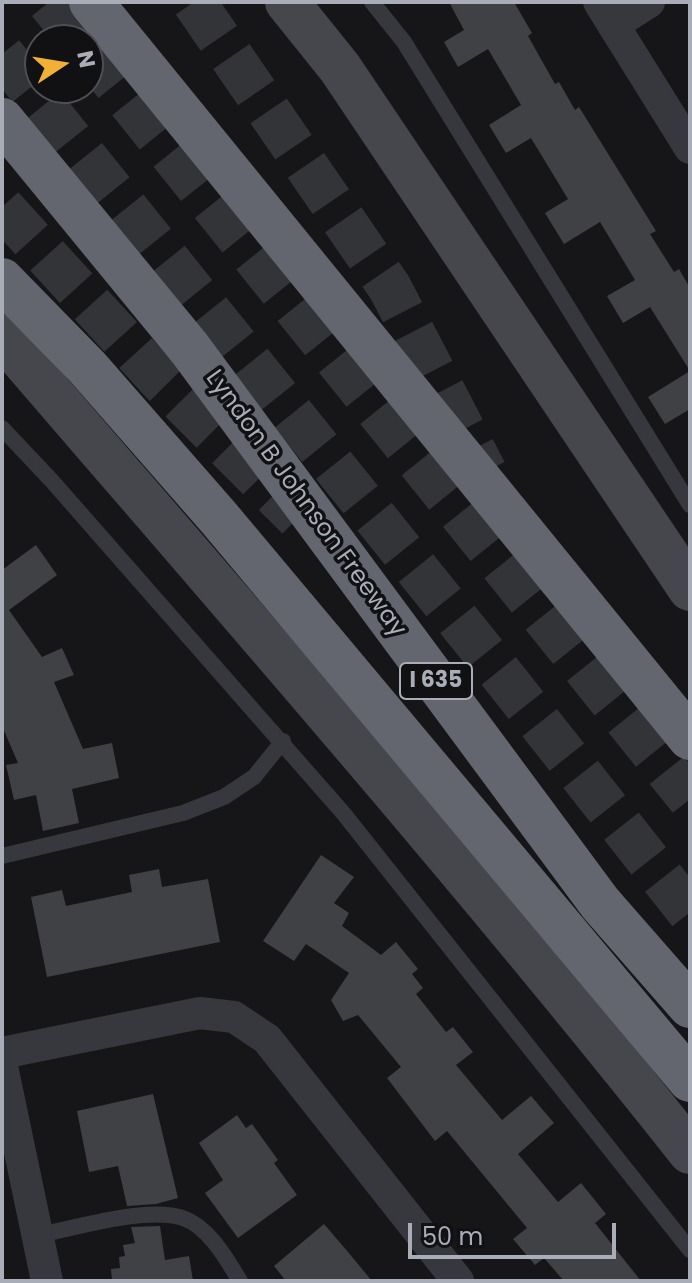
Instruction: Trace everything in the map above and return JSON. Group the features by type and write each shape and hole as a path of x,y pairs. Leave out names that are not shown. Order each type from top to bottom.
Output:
{"highway":[{"path":"91,2 690,738"},
{"name":"Lyndon B Johnson Freeway","path":"2,120 190,349 600,903 690,1006"},
{"path":"2,280 87,367 219,518 690,1080"}],"main road":[{"path":"287,2 340,68 690,589"},
{"path":"2,336 341,731 614,1056 690,1152"}],"street":[{"path":"649,2 606,14 690,148"},
{"path":"2,1053 200,1013 234,1017 267,1039 458,1281"},
{"path":"2,1066 47,1281"}],"lane":[{"path":"372,2 404,42 690,505"},
{"path":"2,428 283,741 690,1250"},
{"path":"2,856 183,813 224,797 254,777 283,741"},
{"path":"38,1235 148,1214 185,1219 215,1242 240,1281"}],"building":[{"path":"449,2 514,2 532,33 528,36 555,84 559,82 575,110 579,107 656,231 650,234 674,272 679,269 690,288 690,371 650,307 623,323 607,296 635,280 600,222 564,244 545,213 568,199 531,138 506,153 489,125 521,105 488,49 458,67 444,42 464,30"},
{"path":"690,371 690,409 665,424 648,397"},
{"path":"36,545 57,575 9,610 42,657 62,648 74,675 54,682 83,749 112,743 119,778 72,789 79,823 43,831 36,795 14,800 6,765 18,763 2,726 2,570"},
{"path":"321,855 354,877 334,903 349,913 342,926 381,955 396,942 418,969 412,974 423,988 416,994 446,1032 453,1027 473,1052 456,1065 502,1120 531,1096 554,1123 518,1154 558,1202 581,1183 606,1214 595,1223 641,1281 564,1281 544,1258 535,1265 513,1239 527,1228 447,1131 435,1141 387,1078 401,1067 358,1015 343,1021 331,1000 349,973 306,944 294,961 263,941"},
{"path":"159,869 162,887 208,879 220,942 47,977 31,897 62,890 66,906 132,892 129,875"},
{"path":"153,1094 178,1198 156,1204 127,1206 118,1166 89,1172 77,1111"},
{"path":"237,1115 246,1128 252,1124 278,1160 274,1163 297,1195 238,1238 205,1193 223,1180 199,1143"},
{"path":"324,1224 372,1281 286,1281 274,1266"},
{"path":"160,1226 165,1260 189,1256 193,1281 112,1281 111,1269 120,1268 119,1257 125,1256 123,1245 135,1243 131,1227"}],"tunnel":[{"path":"49,2 67,24"},
{"path":"194,2 390,288 485,472"},
{"path":"2,54 690,913"},
{"path":"104,70 690,799"},
{"path":"2,207 160,380 298,518"}]}
